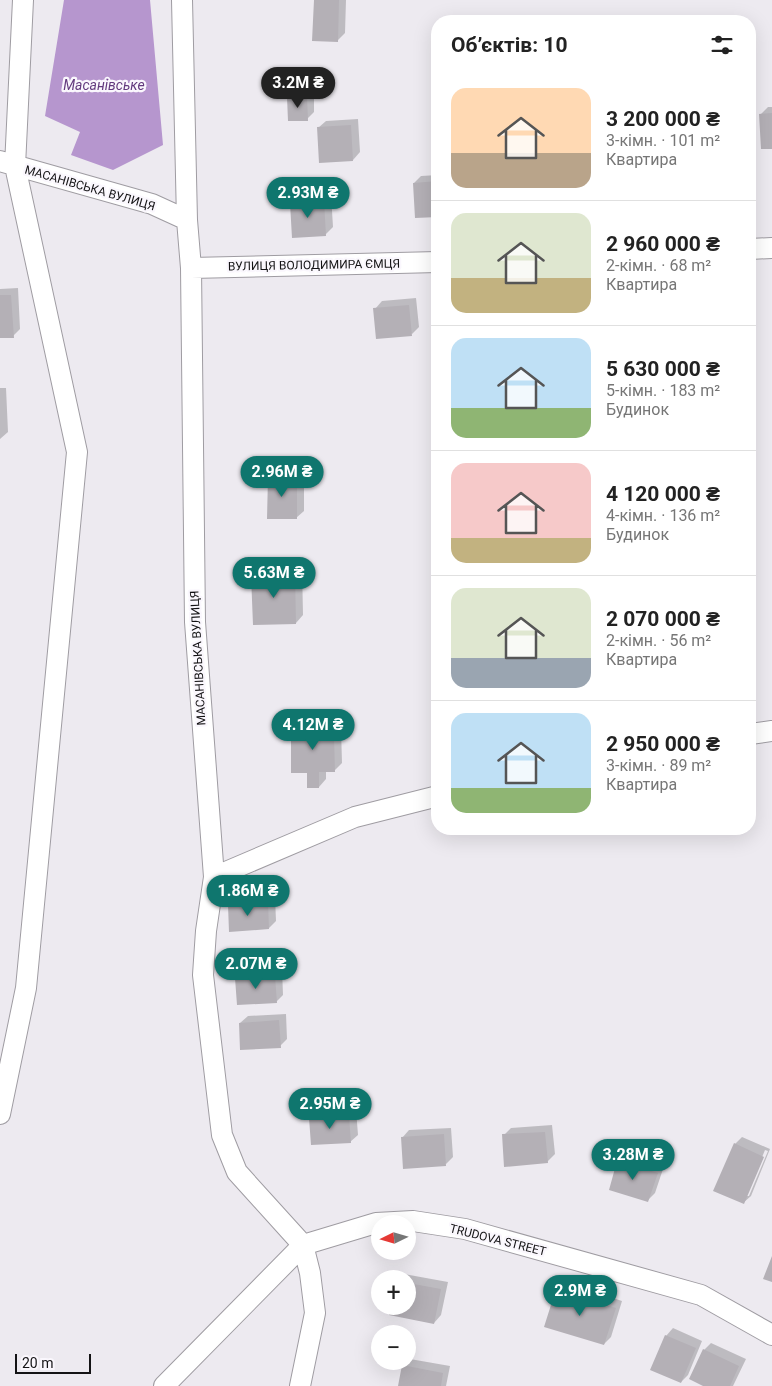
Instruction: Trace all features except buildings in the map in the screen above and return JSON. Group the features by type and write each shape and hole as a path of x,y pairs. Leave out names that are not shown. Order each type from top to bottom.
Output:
{"street":[{"name":"МАСАНІВСЬКА ВУЛИЦЯ","path":"0,1114 26,988 76,452 8,163 23,0"},
{"path":"182,0 187,220"},
{"name":"МАСАНІВСЬКА ВУЛИЦЯ","path":"8,163 152,204 187,220 191,268 195,622 214,877 206,931 203,976 222,1135 237,1172 302,1245"},
{"path":"756,249 772,248"},
{"name":"ВУЛИЦЯ ВОЛОДИМИРА ЄМЦЯ","path":"191,268 431,262"},
{"path":"756,733 772,731"},
{"path":"214,877 355,817 431,798"},
{"name":"TRUDOVA STREET","path":"164,1386 302,1245 376,1222 413,1221 465,1229 701,1295 772,1335"},
{"path":"300,1386 315,1313 312,1282 302,1245"}],"water":[{"name":"Масанівське","path":"64,0 150,0 163,145 113,170 71,155 80,132 45,116"}]}
